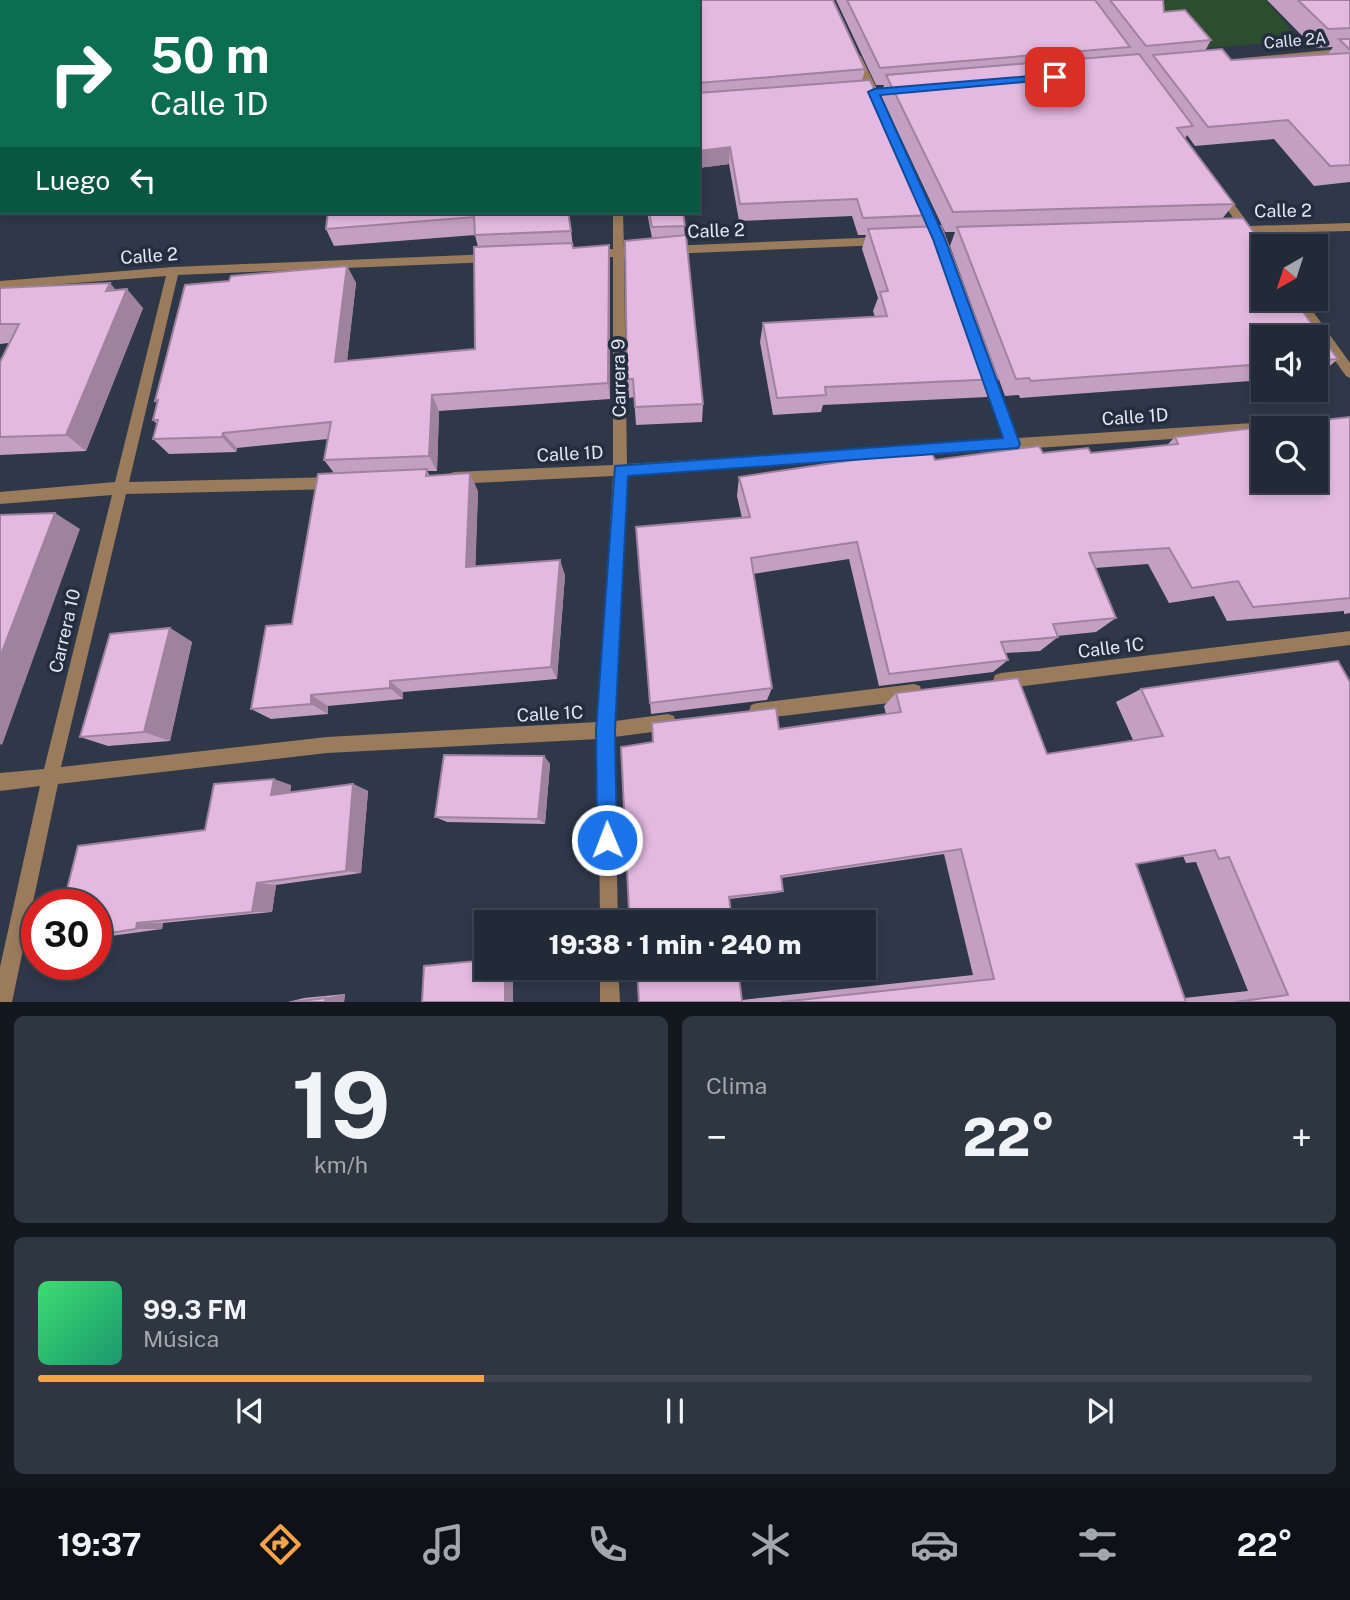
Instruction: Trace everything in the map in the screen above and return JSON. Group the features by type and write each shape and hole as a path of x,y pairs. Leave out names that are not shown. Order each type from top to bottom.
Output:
{"street":[{"path":"851,46 879,104"},
{"name":"Calle 2A","path":"1227,62 1350,51"},
{"path":"860,93 887,91"},
{"path":"1214,184 1251,235"},
{"name":"Carrera 9","path":"609,910 606,730 620,470 618,214"},
{"name":"Calle 2","path":"1219,230 1350,227"},
{"name":"Calle 2","path":"575,254 899,240"},
{"name":"Calle 2","path":"0,285 173,271 506,257"},
{"name":"Carrera 10","path":"2,1002 51,775 173,271"},
{"path":"1306,312 1350,373"},
{"path":"980,354 1013,444"},
{"name":"Calle 1D","path":"439,479 620,470 1251,429"},
{"path":"0,498 120,488 356,483"},
{"name":"Calle 1C","path":"978,684 1350,638"},
{"path":"744,713 936,689"},
{"name":"Calle 1C","path":"0,782 327,746 606,730 688,719"},
{"path":"609,980 610,1002"}],"green space":[{"path":"1156,0 1266,0 1301,41 1199,48"}],"building":[{"path":"700,0 833,0 865,69 700,83"},
{"path":"847,0 1095,0 1130,47 880,68"},
{"path":"1110,0 1163,0 1164,12 1185,10 1211,40 1146,46"},
{"path":"1298,0 1350,0 1350,28 1328,29"},
{"path":"1339,39 1350,39 1350,50"},
{"path":"1222,49 1231,60 1350,53 1350,165 1330,166 1288,120 1208,127 1153,55"},
{"path":"1139,54 1193,126 1177,128 1234,204 953,212 886,75"},
{"path":"870,80 934,215 863,218 857,199 740,204 730,147 700,151 700,93"},
{"path":"328,214 568,214 571,231 475,235 474,217 326,229"},
{"path":"649,214 683,214 685,226 652,227"},
{"path":"1243,218 1255,234 1251,234 1251,312 1303,312 1313,325 1251,325 1251,365 1031,381 1029,378 1016,379 957,227"},
{"path":"941,226 998,379 825,387 826,395 777,398 763,323 887,316 880,292 888,291 868,229"},
{"path":"686,235 703,404 635,407 633,379 627,379 625,241"},
{"path":"572,243 573,248 609,245 608,383 432,395 429,456 324,460 331,422 223,433 222,437 153,439 158,420 153,420 158,400 155,401 185,285 229,281 231,276 347,266 335,362 475,349 474,247"},
{"path":"110,283 106,291 127,289 66,435 0,437 0,362 19,324 0,324 0,288"},
{"path":"1328,346 1338,359 1328,360"},
{"path":"1350,417 1350,598 1253,607 1238,581 1192,588 1169,548 1089,553 1116,618 1053,624 1058,637 1001,642 1008,660 889,674 857,542 751,558 772,688 650,703 636,527 750,517 739,477 931,451 935,460 1039,446 1043,453 1088,448 1091,453 1178,444 1175,437 1251,428 1251,493 1328,493 1328,420"},
{"path":"427,469 426,476 470,473 466,567 560,560 551,667 390,681 390,688 311,695 311,704 251,709 266,626 292,624 318,474"},
{"path":"55,513 0,657 0,515"},
{"path":"170,628 144,732 80,737 110,634"},
{"path":"1338,661 1350,682 1350,1002 1235,1002 1288,995 1229,857 1219,859 1215,850 1136,864 1186,1002 781,1002 994,979 961,849 781,876 783,891 729,897 731,910 629,910 621,747 653,742 652,723 776,708 779,729 901,712 896,693 1018,678 1047,754 1163,736 1141,689"},
{"path":"444,755 544,756 538,819 435,817"},
{"path":"274,779 271,795 353,784 346,871 257,883 252,912 137,923 136,929 112,933 112,889 67,889 78,846 205,830 214,784"},
{"path":"474,961 474,980 505,980 505,1002 422,1002 424,966"},
{"path":"638,980 739,980 742,1002 639,1002"},
{"path":"326,998 325,1002 292,1002"}],"route":[{"path":"607,840 606,730 620,470 1013,444 939,239 874,92 1055,77"}]}
